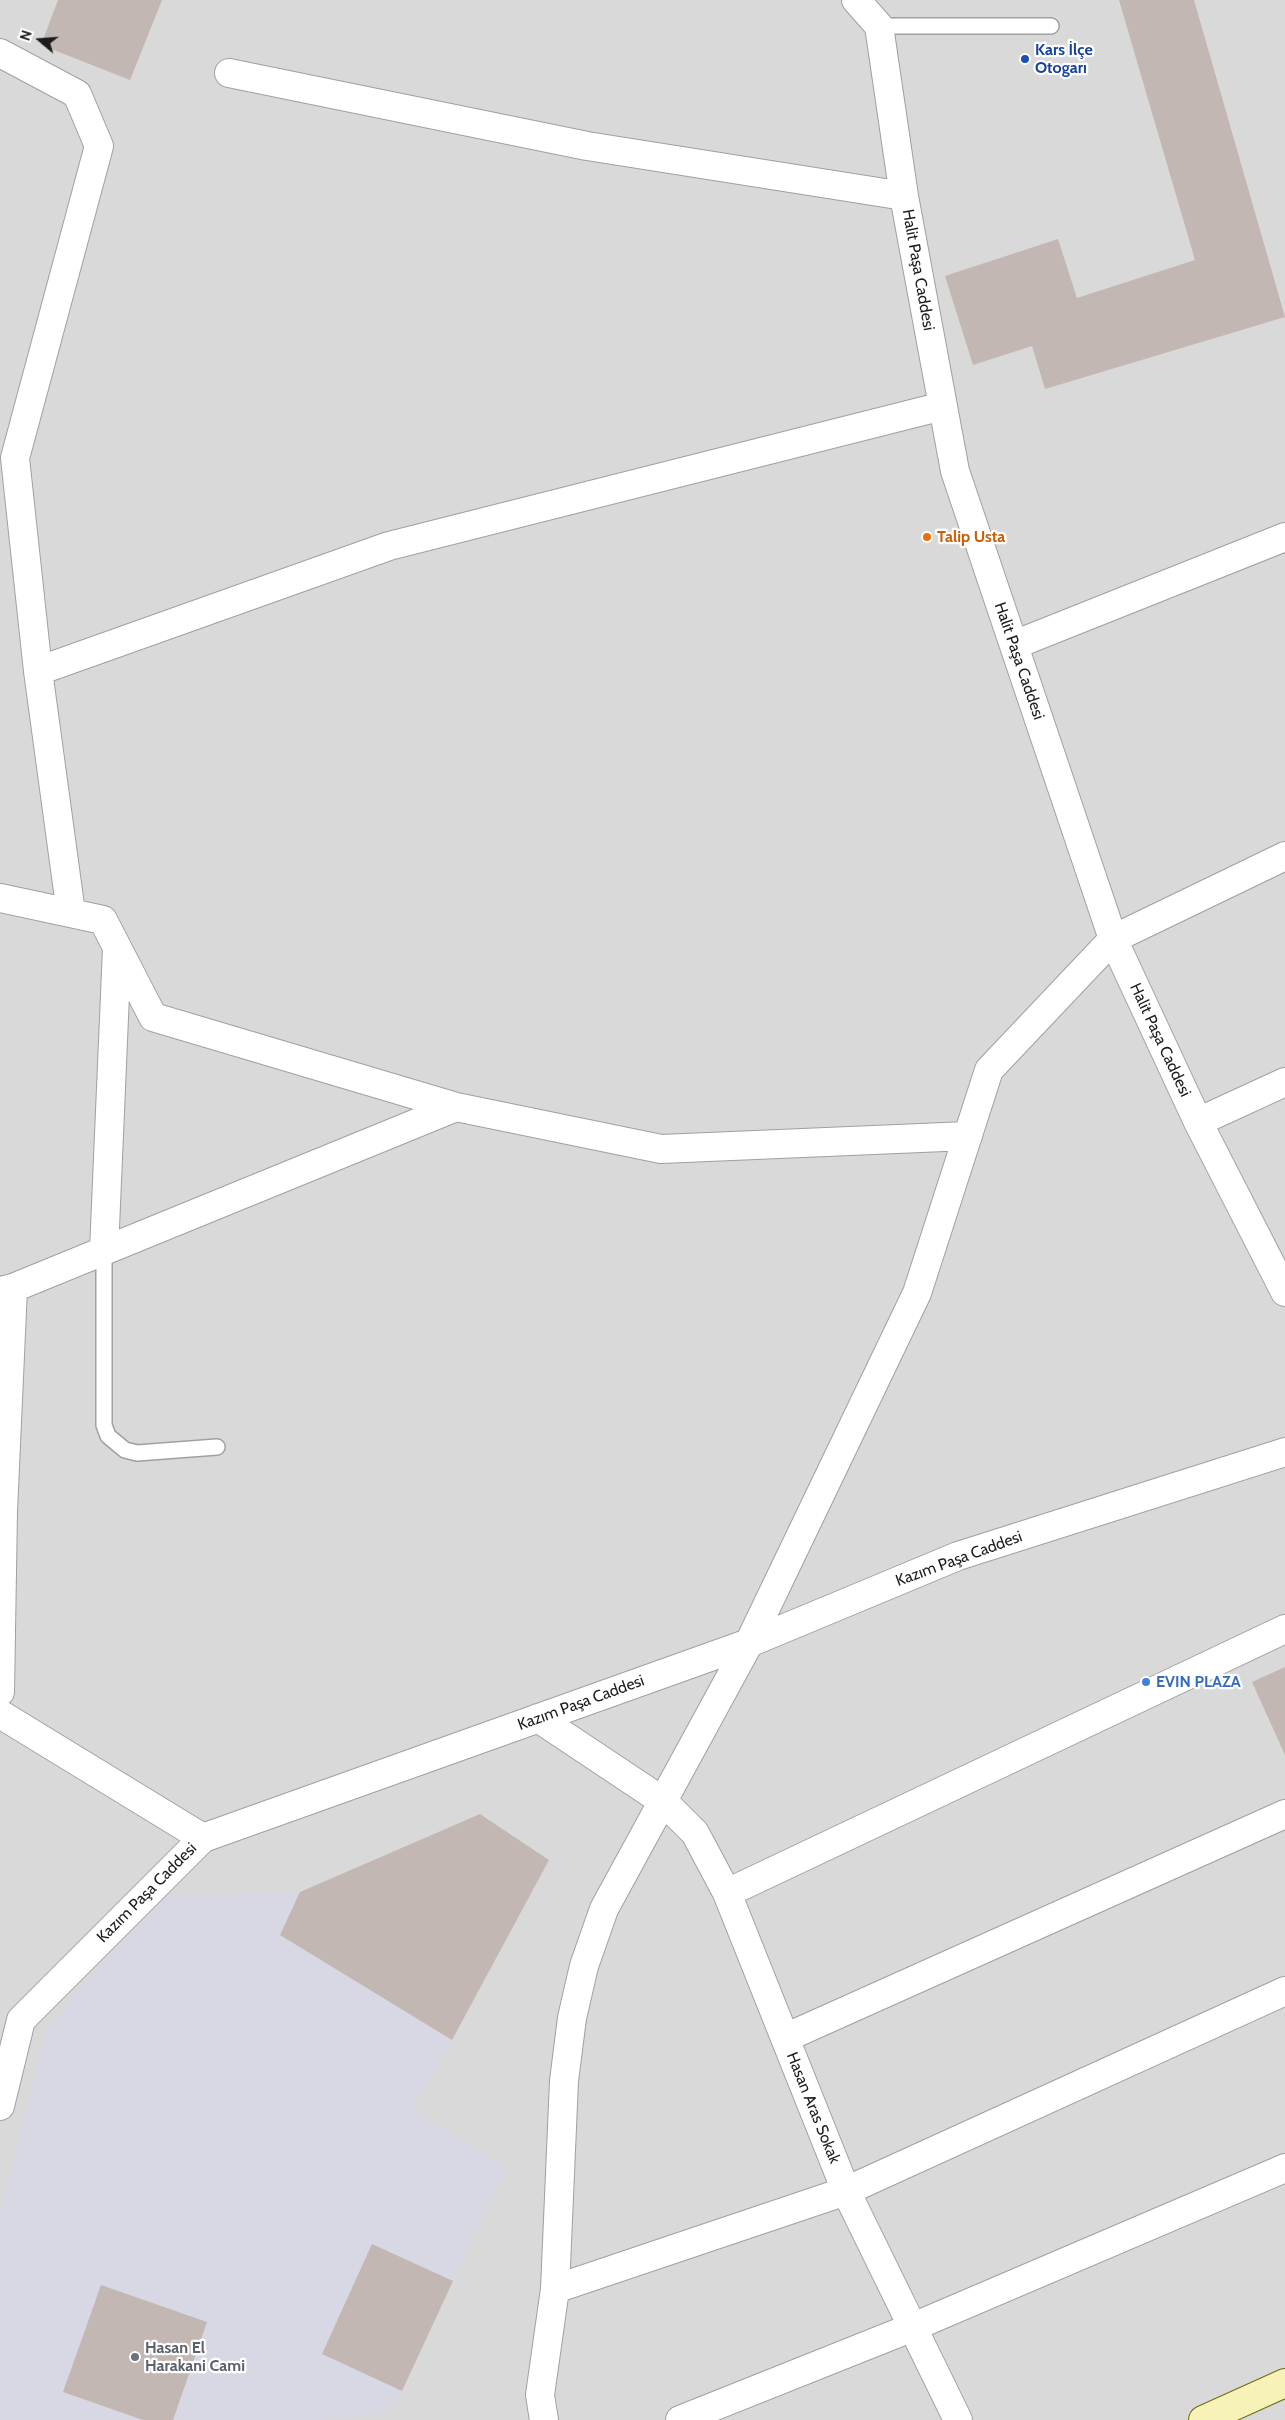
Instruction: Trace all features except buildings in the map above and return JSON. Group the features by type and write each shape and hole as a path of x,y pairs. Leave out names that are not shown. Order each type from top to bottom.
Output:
{"street":[{"path":"856,0 882,13"},
{"name":"Halit Paşa Caddesi","path":"882,13 904,196 955,471 1114,939 1198,1122 1285,1292"},
{"path":"0,53 77,94 99,146 15,458 38,671 71,913"},
{"path":"229,73 587,146 904,196"},
{"path":"38,671 388,546 943,406"},
{"path":"1014,645 1285,537"},
{"path":"544,2420 540,2395 555,2289 564,2081 572,2018 584,1966 604,1909 749,1643 917,1293 989,1070 1114,939 1285,856"},
{"path":"0,898 103,920 153,1017 456,1107 661,1149 968,1136"},
{"path":"104,1251 117,946"},
{"path":"1198,1122 1285,1082"},
{"path":"0,1692 6,1290 456,1107"},
{"name":"Kazım Paşa Caddesi","path":"0,2106 21,2020 203,1838 749,1643 958,1556 1285,1452"},
{"path":"728,1893 1285,1629"},
{"path":"0,1714 203,1838"},
{"name":"Hasan Aras Sokak","path":"538,1718 664,1802 695,1833 728,1893 846,2191 958,2420"},
{"path":"786,2038 1285,1814"},
{"path":"555,2289 846,2191 1285,1991"},
{"path":"680,2420 913,2328 1285,2168"},
{"path":"1203,2420 1285,2383"}],"lane":[{"path":"882,13 1050,26"},
{"path":"104,1251 104,1425 108,1436 125,1450 137,1453 217,1447"}],"shaded area":[{"path":"0,0 1285,0 1285,2420 0,2420"},
{"path":"300,1892 280,1935 452,2040 412,2110 506,2167 453,2281 372,2244 322,2354 402,2391 391,2412 321,2420 173,2420 207,2322 101,2285 64,2392 143,2420 0,2420 0,2213 47,2030 158,1897"}],"place":[{"name":"Kars İlçe Otogarı","path":"1025,59"},
{"name":"Talip Usta","path":"927,537"},
{"name":"EVIN PLAZA","path":"1146,1682"},
{"name":"Hasan El Harakani Cami","path":"135,2357"}]}
